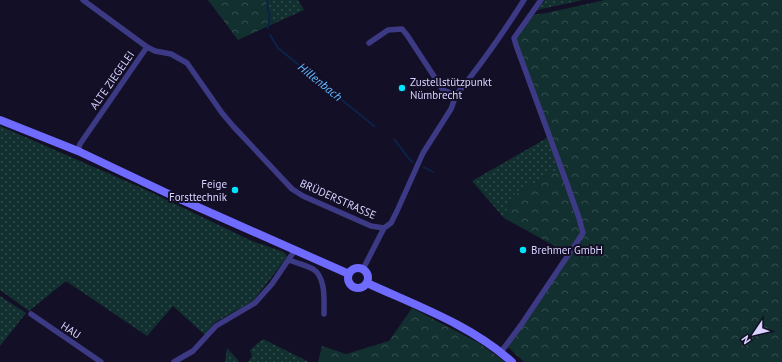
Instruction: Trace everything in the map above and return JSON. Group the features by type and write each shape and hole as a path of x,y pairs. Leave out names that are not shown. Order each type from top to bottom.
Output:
{"main road":[{"path":"0,120 78,151 173,196 348,274"},
{"path":"354,268 363,269 368,274 368,283 361,288 354,288 349,283 348,274 354,268"},
{"path":"368,283 474,333 501,352 512,362"}],"street":[{"name":"ALTE ZIEGELEI","path":"78,151 80,144 147,47 83,0"},
{"name":"BRÜDERSTRASSE","path":"147,47 155,51 171,54 187,63 222,113 292,189 303,196 371,226 384,228 391,223 397,212 423,153 451,108 456,95 483,61 524,0"},
{"path":"501,352 517,331 583,233 567,184 514,38 541,0"},
{"path":"369,42 388,30 402,29 407,34 443,90 456,95"},
{"path":"363,269 384,228"},
{"path":"174,362 193,351 216,326 255,303 272,284 295,250"},
{"path":"289,260 314,270 320,278 324,314"},
{"name":"HAU","path":"31,314 101,362"}],"green space":[{"path":"208,0 272,0 266,11 273,24 238,40"},
{"path":"272,0 298,0 304,10 273,24 266,11"},
{"path":"545,0 583,0 537,10"},
{"path":"605,0 782,0 782,362 524,362 508,347 567,253 504,218 512,196 561,167 514,38 530,15"},
{"path":"0,126 142,188 252,241 284,252 287,257 253,301 214,323 205,335 173,306 147,336 66,281 29,311 0,290"},
{"path":"547,138 560,168 512,196 504,218 472,181"},
{"path":"0,296 26,313 0,346"},
{"path":"412,308 479,343 505,362 318,362 322,346 346,354 389,341"},
{"path":"263,339 309,362 248,362 252,356 250,350"},
{"path":"227,348 238,360 239,362 225,362"}],"waterway":[{"name":"Hillenbach","path":"267,0 270,14 268,28"},
{"name":"Hillenbach","path":"270,35 278,48 374,126"},
{"name":"Hillenbach","path":"394,139 413,162"},
{"name":"Hillenbach","path":"424,167 433,172"}],"place":[{"name":"Zustellstützpunkt Nümbrecht","path":"402,88"},
{"name":"Feige Forsttechnik","path":"235,190"},
{"name":"Brehmer GmbH","path":"523,250"}]}
